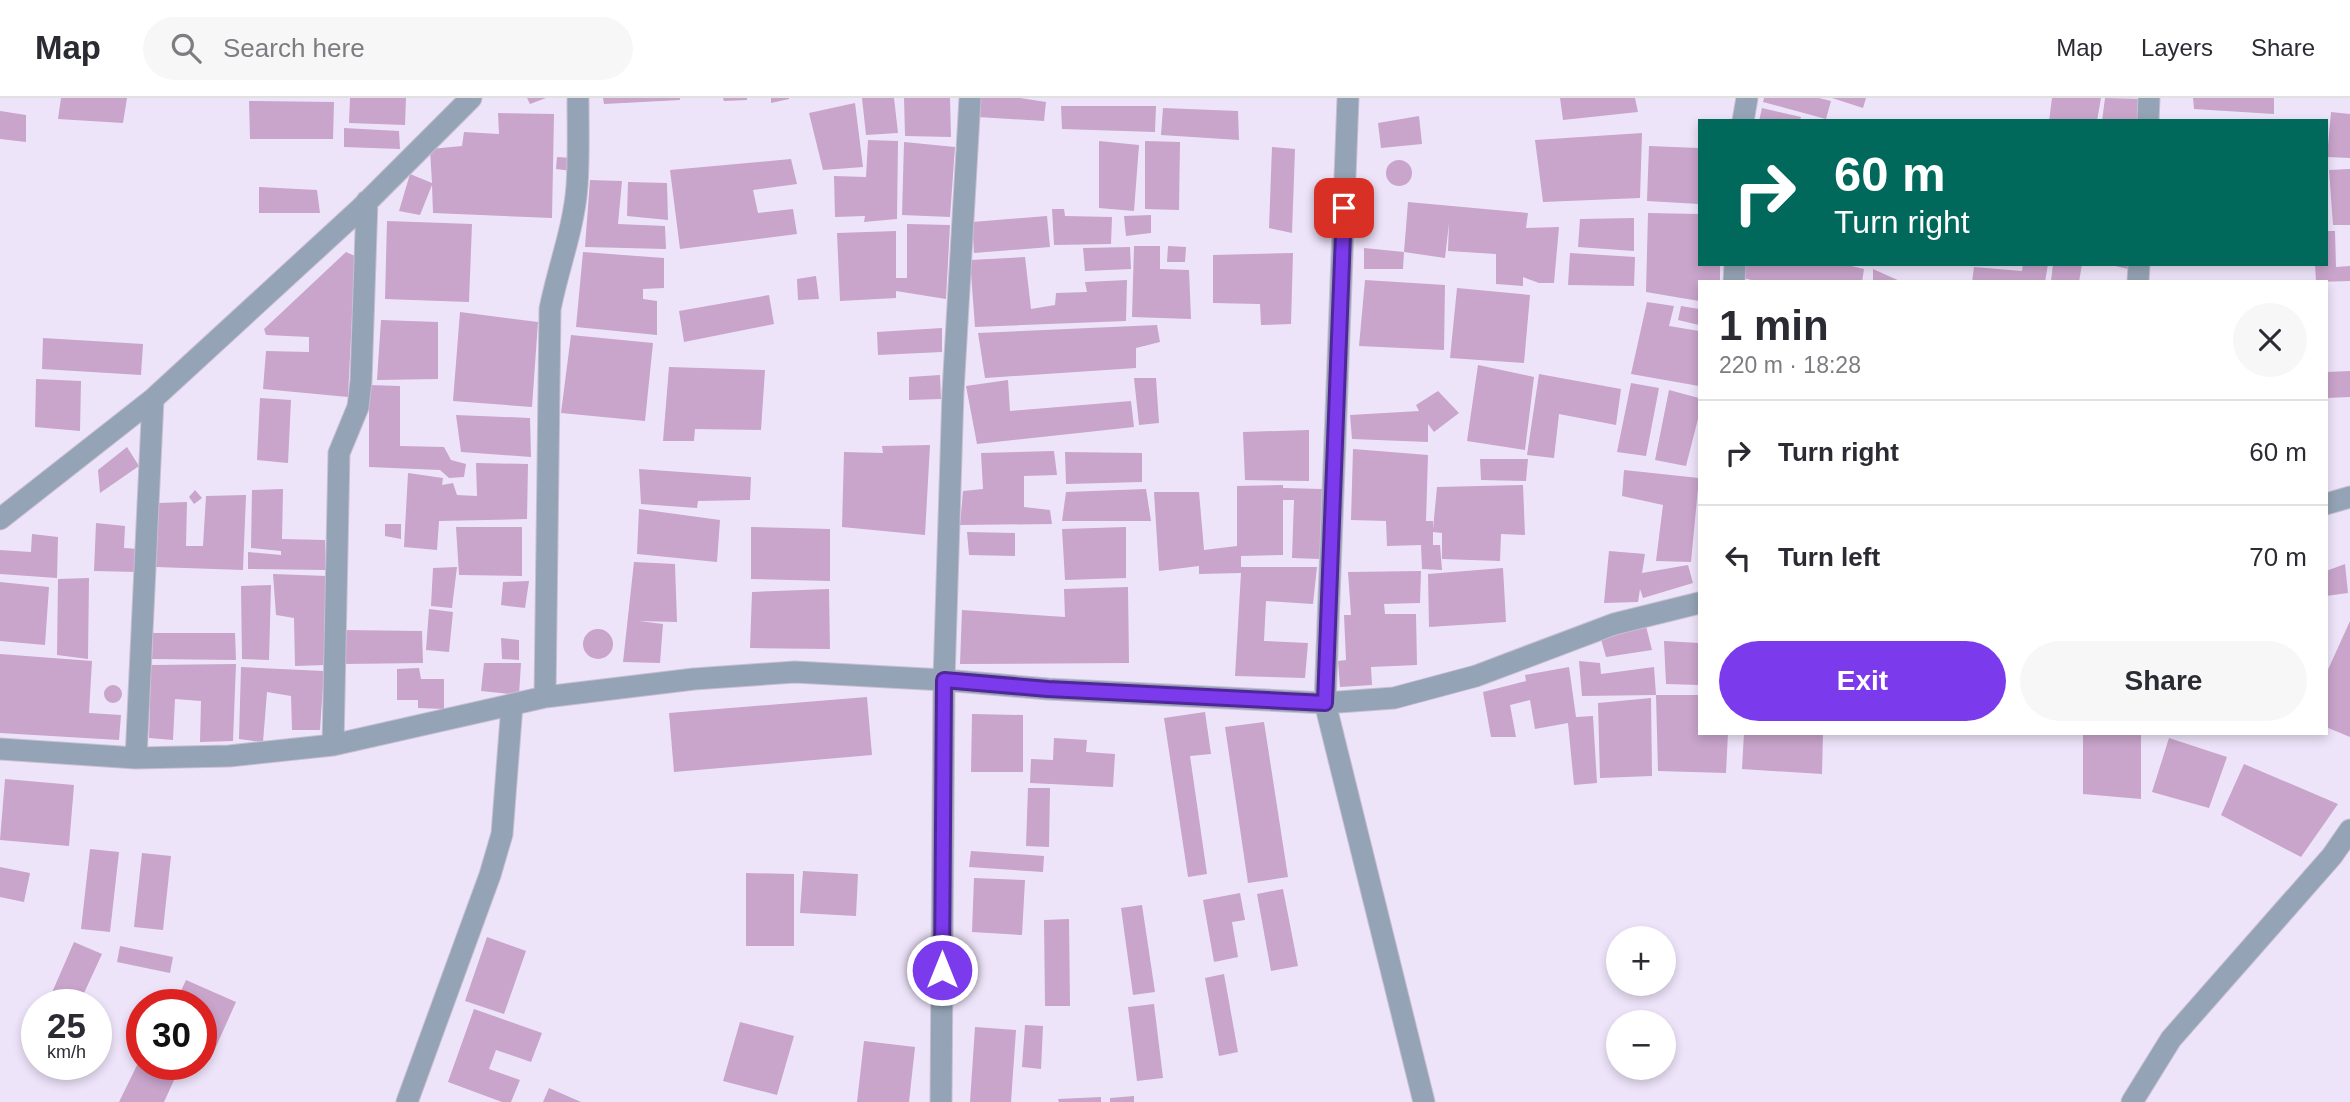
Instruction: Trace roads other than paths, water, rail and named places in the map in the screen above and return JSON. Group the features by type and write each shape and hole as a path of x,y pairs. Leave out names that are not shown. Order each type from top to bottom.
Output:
{"street":[{"path":"0,519 153,399 366,201 471,98"},
{"path":"545,697 550,309 570,230 577,187 578,98"},
{"path":"941,1102 944,680 953,392 970,98"},
{"path":"1348,98 1325,703 1423,1102"},
{"path":"1743,119 1747,98"},
{"path":"2148,119 2149,98"},
{"path":"333,745 339,453 358,407 361,381 366,201"},
{"path":"135,758 153,399"},
{"path":"2328,503 2350,497"},
{"path":"0,749 135,758 229,756 333,745 545,697 694,679 794,672 1048,689 1325,703 1394,698 1464,680 1614,624 1698,603"},
{"path":"407,1102 490,876 502,834 512,705"},
{"path":"2132,1102 2171,1039 2332,856 2350,830"}]}
